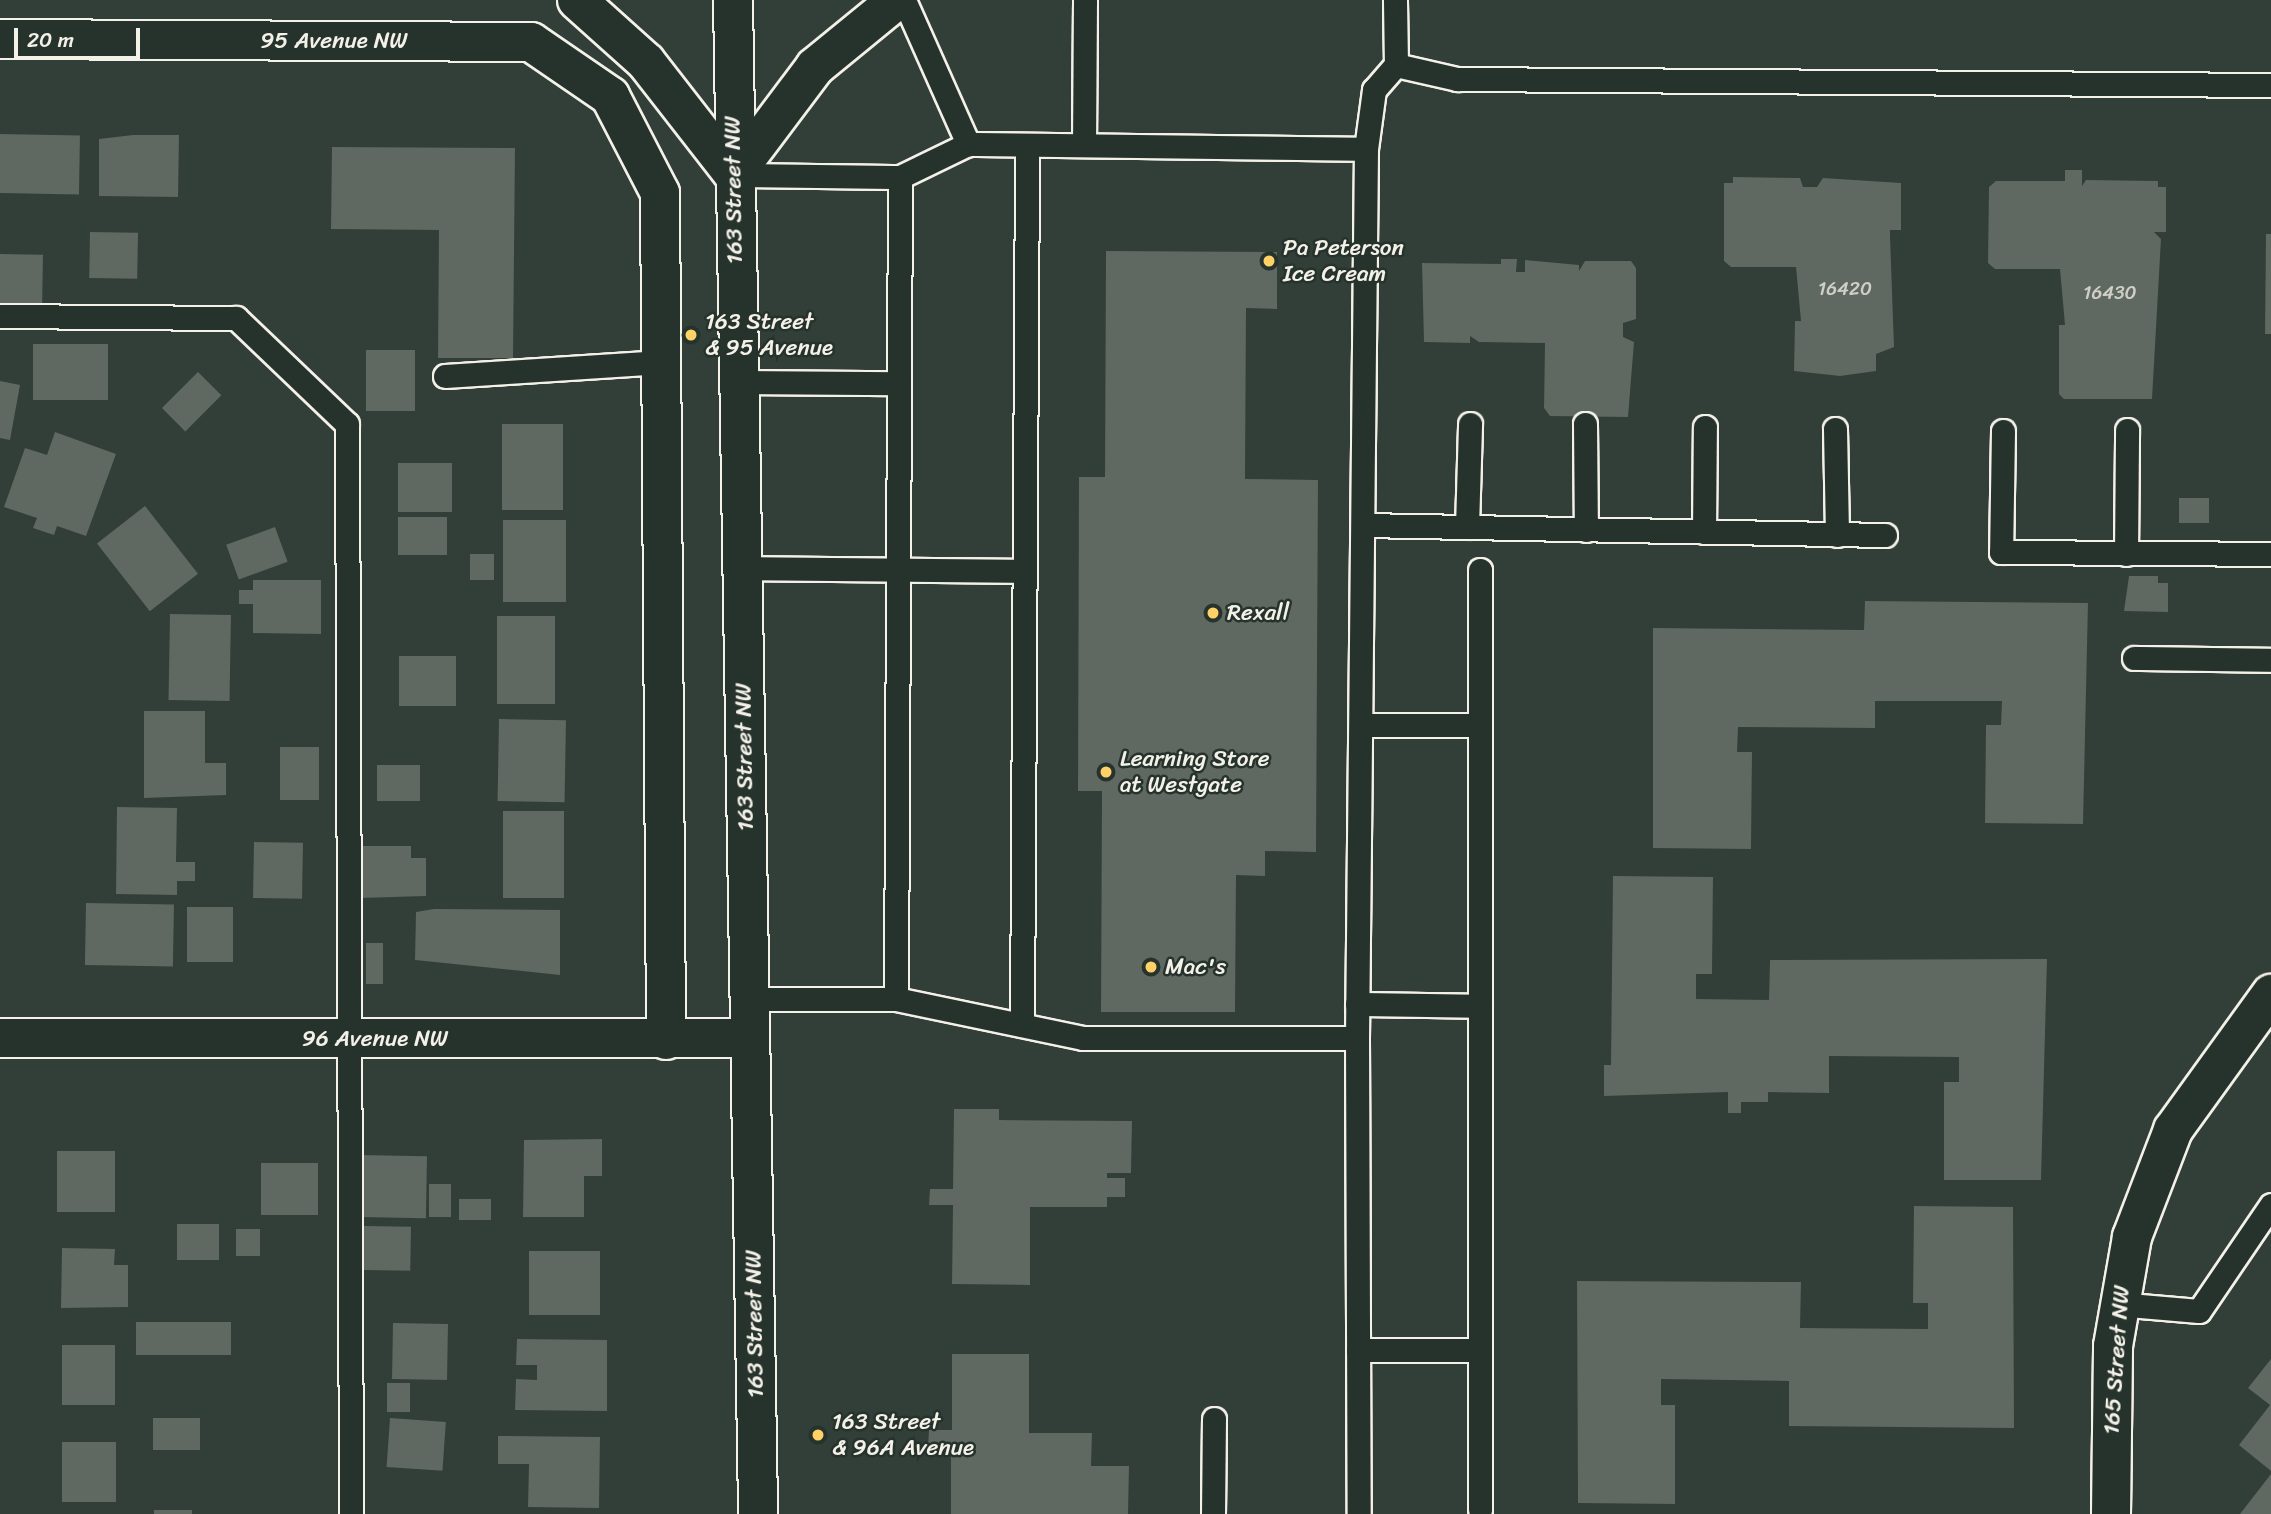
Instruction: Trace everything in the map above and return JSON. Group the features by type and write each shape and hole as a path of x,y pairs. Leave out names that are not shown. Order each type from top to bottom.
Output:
{"street":[{"path":"577,0 646,62 734,176 815,67 897,0"},
{"name":"163 Street NW","path":"733,0 737,382 758,1514"},
{"name":"95 Avenue NW","path":"0,39 531,42 610,96 660,193 662,362"},
{"path":"662,362 666,1040"},
{"name":"165 Street NW","path":"2111,1514 2117,1304 2143,1200 2174,1130 2271,995"},
{"name":"96 Avenue NW","path":"0,1038 750,1038"}],"lane":[{"path":"904,0 968,144"},
{"path":"1084,145 1086,0"},
{"path":"1359,1514 1357,1004 1366,149 1374,90 1396,65 1395,0"},
{"path":"1396,65 1457,79 2271,85"},
{"path":"734,176 900,177 968,144 1366,149"},
{"path":"1022,1025 1027,145"},
{"path":"896,999 900,177"},
{"path":"0,316 236,318 347,424 352,1039 351,1514"},
{"path":"445,376 662,362"},
{"path":"737,382 899,383"},
{"path":"1467,527 1470,424"},
{"path":"1585,424 1586,530"},
{"path":"1704,532 1705,427"},
{"path":"1835,429 1837,535"},
{"path":"2126,554 2127,430"},
{"path":"2003,431 2001,552 2271,554"},
{"path":"1363,525 1885,536"},
{"path":"741,568 1024,571"},
{"path":"1480,570 1480,1509"},
{"path":"2134,658 2271,660"},
{"path":"1362,725 1480,725"},
{"path":"749,999 896,999 1083,1038 1357,1038"},
{"path":"1357,1004 1480,1006"},
{"path":"2117,1304 2199,1311 2271,1205"},
{"path":"1358,1350 1479,1350"},
{"path":"1213,1514 1214,1419"}],"building":[{"path":"0,134 80,135 79,194 0,193"},
{"path":"133,135 179,135 178,197 99,196 99,139"},
{"path":"332,147 515,148 513,358 438,358 439,230 331,229"},
{"path":"2065,170 2082,170 2082,186 2086,180 2158,181 2158,187 2166,187 2166,232 2154,232 2161,239 2152,399 2064,399 2059,394 2059,325 2065,325 2060,269 1995,269 1988,263 1989,187 1996,181 2065,181"},
{"path":"1733,177 1800,178 1803,187 1817,187 1823,178 1901,183 1901,230 1890,230 1894,347 1876,354 1876,371 1840,376 1794,371 1795,321 1801,321 1796,267 1731,267 1724,261 1724,183 1733,183"},
{"path":"90,232 138,233 137,279 89,278"},
{"path":"2266,234 2271,234 2271,334 2265,334"},
{"path":"1106,251 1277,252 1277,309 1246,308 1245,479 1318,480 1316,852 1265,851 1265,876 1236,875 1235,1012 1101,1012 1102,791 1078,791 1079,477 1105,477"},
{"path":"0,254 43,255 42,304 0,303"},
{"path":"1501,259 1517,259 1516,272 1525,272 1525,260 1579,265 1579,271 1585,261 1631,261 1636,268 1636,319 1623,323 1623,337 1634,342 1628,417 1550,416 1544,408 1545,343 1479,342 1470,336 1470,343 1424,342 1422,263 1501,264"},
{"path":"33,344 108,344 108,400 33,400"},
{"path":"366,350 415,350 415,411 366,411"},
{"path":"198,372 221,395 185,431 162,408"},
{"path":"0,381 20,385 10,440 0,438"},
{"path":"502,424 563,424 563,510 502,510"},
{"path":"55,432 116,454 86,536 57,526 54,535 33,528 37,518 4,507 25,448 47,455"},
{"path":"398,463 452,463 452,512 398,512"},
{"path":"2179,498 2209,498 2209,523 2179,523"},
{"path":"145,506 198,574 150,611 97,544"},
{"path":"398,517 447,517 447,555 398,555"},
{"path":"503,520 566,520 566,602 503,602"},
{"path":"275,527 288,562 239,580 226,545"},
{"path":"470,554 494,554 494,580 470,580"},
{"path":"2129,576 2158,576 2158,583 2168,583 2168,612 2124,611"},
{"path":"253,580 321,580 321,634 253,633 253,604 239,604 239,590 253,590"},
{"path":"1865,601 2088,603 2083,824 1985,823 1986,725 2001,725 2002,701 1875,701 1875,728 1738,727 1737,752 1752,752 1751,849 1653,848 1653,628 1864,630"},
{"path":"170,614 231,615 229,701 168,700"},
{"path":"497,616 555,616 555,704 497,704"},
{"path":"399,656 456,656 456,706 399,706"},
{"path":"144,711 205,711 205,763 226,763 226,795 144,798"},
{"path":"499,719 566,720 565,802 498,801"},
{"path":"280,747 319,747 319,800 280,800"},
{"path":"377,765 420,765 420,801 377,801"},
{"path":"117,807 177,808 176,862 195,862 195,881 177,881 177,895 116,894"},
{"path":"503,811 564,811 564,898 503,898"},
{"path":"254,842 303,843 302,899 253,898"},
{"path":"361,846 411,846 411,858 426,858 426,896 360,898"},
{"path":"1613,876 1713,877 1712,974 1696,974 1696,999 1769,1000 1770,960 2047,959 2041,1180 1944,1180 1944,1082 1959,1082 1959,1057 1829,1056 1829,1093 1768,1092 1768,1102 1741,1102 1741,1113 1728,1113 1728,1092 1604,1096 1604,1065 1611,1065"},
{"path":"86,903 174,905 173,967 85,965"},
{"path":"187,907 233,907 233,962 187,962"},
{"path":"434,909 560,910 560,975 415,960 416,912"},
{"path":"366,943 383,943 383,984 366,984"},
{"path":"954,1109 999,1109 999,1120 1132,1121 1131,1173 1107,1173 1107,1178 1125,1178 1125,1197 1107,1197 1107,1207 1030,1207 1030,1285 952,1284 953,1205 929,1205 930,1189 953,1189"},
{"path":"602,1139 602,1176 584,1176 584,1217 523,1217 524,1140"},
{"path":"57,1151 115,1151 115,1212 57,1212"},
{"path":"360,1155 427,1156 426,1218 359,1217"},
{"path":"261,1163 318,1163 318,1215 261,1215"},
{"path":"429,1184 451,1184 451,1217 429,1217"},
{"path":"459,1199 491,1199 491,1220 459,1220"},
{"path":"1914,1206 2013,1207 2014,1428 1789,1426 1789,1381 1661,1379 1661,1405 1675,1405 1675,1504 1578,1503 1577,1281 1801,1282 1800,1328 1928,1329 1928,1303 1913,1303"},
{"path":"177,1224 219,1224 219,1260 177,1260"},
{"path":"364,1226 411,1227 410,1271 363,1270"},
{"path":"236,1229 260,1229 260,1256 236,1256"},
{"path":"62,1248 115,1249 114,1265 128,1265 128,1307 61,1308"},
{"path":"529,1251 600,1251 600,1315 529,1315"},
{"path":"136,1322 231,1322 231,1355 136,1355"},
{"path":"393,1323 448,1324 447,1380 392,1379"},
{"path":"517,1339 607,1340 607,1411 515,1410 516,1379 537,1380 537,1365 516,1365"},
{"path":"62,1345 115,1345 115,1405 62,1405"},
{"path":"952,1354 1029,1354 1029,1433 1092,1433 1091,1466 1129,1466 1128,1514 951,1514 951,1447 928,1447 929,1430 952,1430"},
{"path":"2271,1359 2271,1471 2239,1445 2270,1405 2248,1388"},
{"path":"387,1383 410,1383 410,1412 387,1412"},
{"path":"153,1418 200,1418 200,1450 153,1450"},
{"path":"390,1418 446,1422 442,1471 387,1467"},
{"path":"498,1436 600,1437 599,1508 528,1507 529,1464 498,1464"},
{"path":"62,1442 116,1442 116,1502 62,1502"},
{"path":"2271,1474 2271,1514 2240,1514"},
{"path":"154,1510 192,1510 192,1514 154,1514"}],"place":[{"name":"Pa Peterson Ice Cream","path":"1269,261"},
{"name":"163 Street & 95 Avenue","path":"691,335"},
{"name":"Rexall","path":"1213,613"},
{"name":"Learning Store at Westgate","path":"1106,772"},
{"name":"Mac's","path":"1151,967"},
{"name":"163 Street & 96A Avenue","path":"818,1435"}]}
